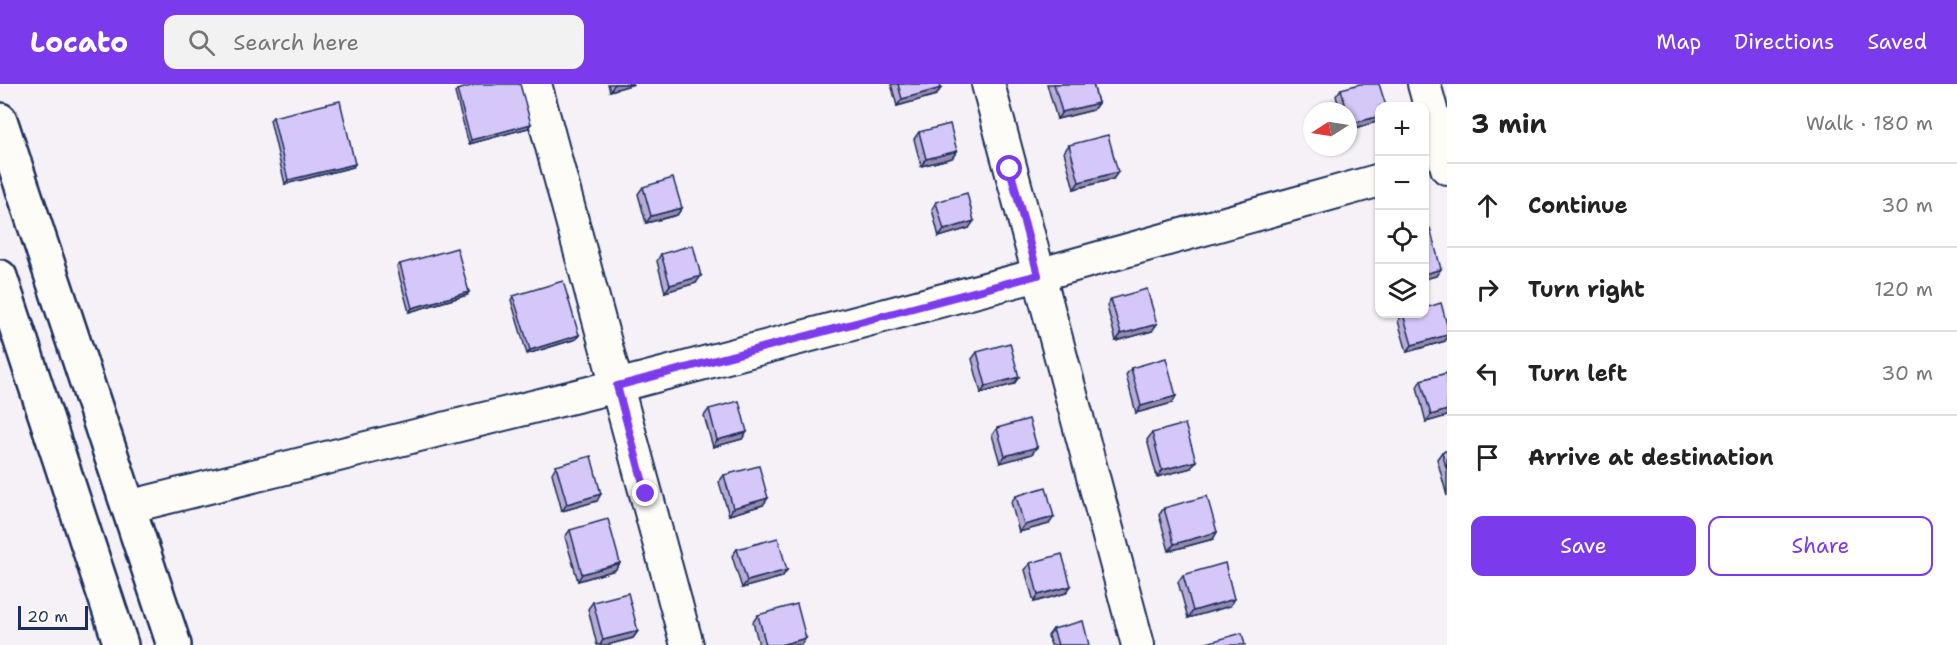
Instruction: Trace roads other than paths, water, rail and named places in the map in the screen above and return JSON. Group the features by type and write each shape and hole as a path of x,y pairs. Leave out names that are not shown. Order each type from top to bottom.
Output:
{"highway":[{"path":"0,120 174,645"},
{"path":"0,277 121,645"}],"street":[{"path":"535,84 687,645"},
{"path":"988,84 1138,645"},
{"path":"1424,84 1441,165"},
{"path":"128,507 617,386 1038,275 1375,181"}]}
